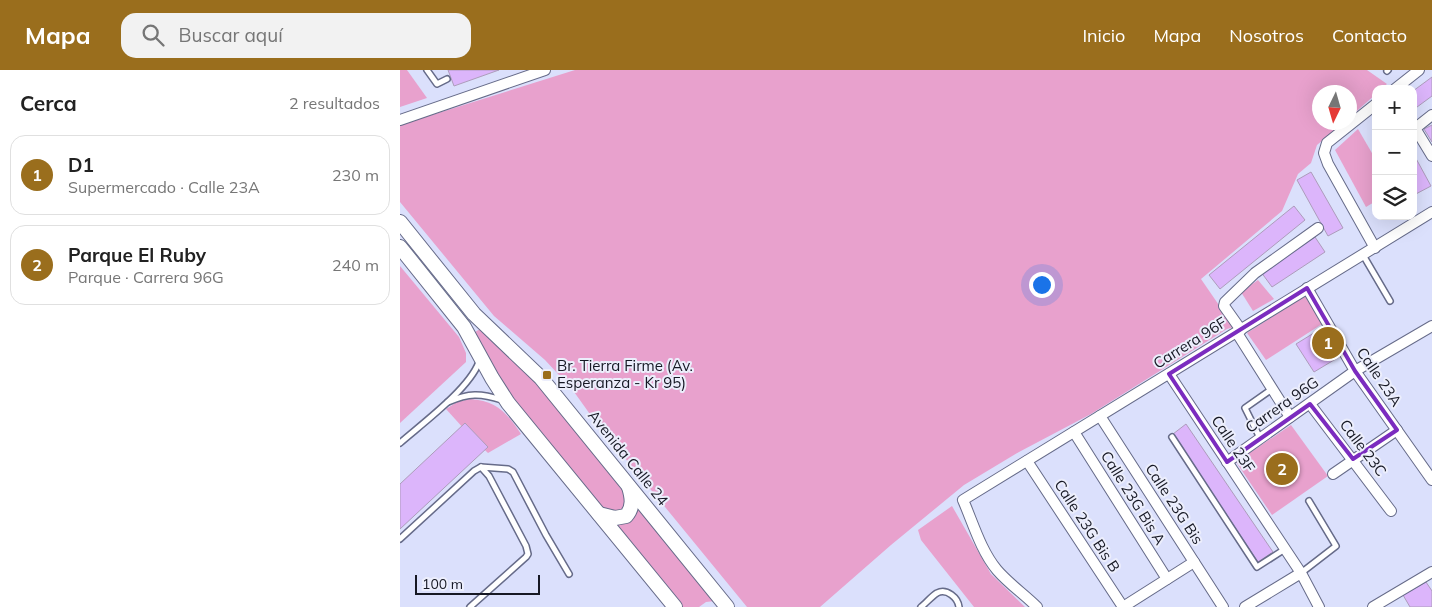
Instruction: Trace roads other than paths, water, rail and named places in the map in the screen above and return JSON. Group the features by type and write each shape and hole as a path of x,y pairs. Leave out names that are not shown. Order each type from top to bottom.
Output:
{"main road":[{"name":"Avenida Calle 24","path":"400,222 474,314 541,378 727,607"},
{"path":"400,247 455,315 471,338 508,403 675,607"},
{"path":"599,514 615,518 626,516 632,507 632,496 629,486"},
{"path":"710,607 722,607"}],"street":[{"path":"400,120 543,70"},
{"path":"1401,85 1419,70"},
{"path":"1372,107 1326,143 1324,153 1328,164 1375,248"},
{"path":"1417,127 1432,115"},
{"path":"1415,130 1432,156"},
{"name":"Carrera 96F","path":"1417,218 1432,212"},
{"name":"Carrera 96F","path":"1037,607 996,569 985,550 963,500 1375,248 1413,220"},
{"path":"1290,417 1224,306 1224,302 1255,273 1318,228"},
{"name":"Calle 23A","path":"1308,288 1356,371 1432,480"},
{"name":"Carrera 96G","path":"1227,462 1356,371 1432,326"},
{"name":"Calle 23F","path":"1169,374 1301,573 1319,607"},
{"name":"Calle 23C","path":"1310,404 1391,511"},
{"name":"Calle 23G Bis","path":"1100,416 1223,607"},
{"path":"1334,474 1397,430"},
{"name":"Calle 23G Bis A","path":"1074,432 1167,579"},
{"name":"Calle 23G Bis B","path":"1027,461 1123,607"},
{"path":"1123,607 1194,562"},
{"path":"1373,607 1432,572"},
{"path":"1245,607 1301,573"}],"lane":[{"path":"427,70 437,84 447,79"},
{"path":"1363,255 1390,301"},
{"path":"400,443 445,404 474,374 479,364 480,356"},
{"path":"1260,438 1245,408 1272,389"},
{"path":"445,404 462,396 473,394 482,394 508,403"},
{"path":"1172,437 1256,568 1285,549"},
{"path":"470,607 528,554 526,546 489,476 481,466"},
{"path":"400,539 481,466 508,469 513,472 542,528 569,574"},
{"path":"1301,573 1336,545 1309,501"},
{"path":"921,607 938,592 943,591 959,602 959,607"}],"place":[{"name":"D1","path":"1328,343"},
{"name":"Br. Tierra Firme (Av. Esperanza - Kr 95)","path":"547,375"},
{"name":"Parque El Ruby","path":"1282,469"}]}
